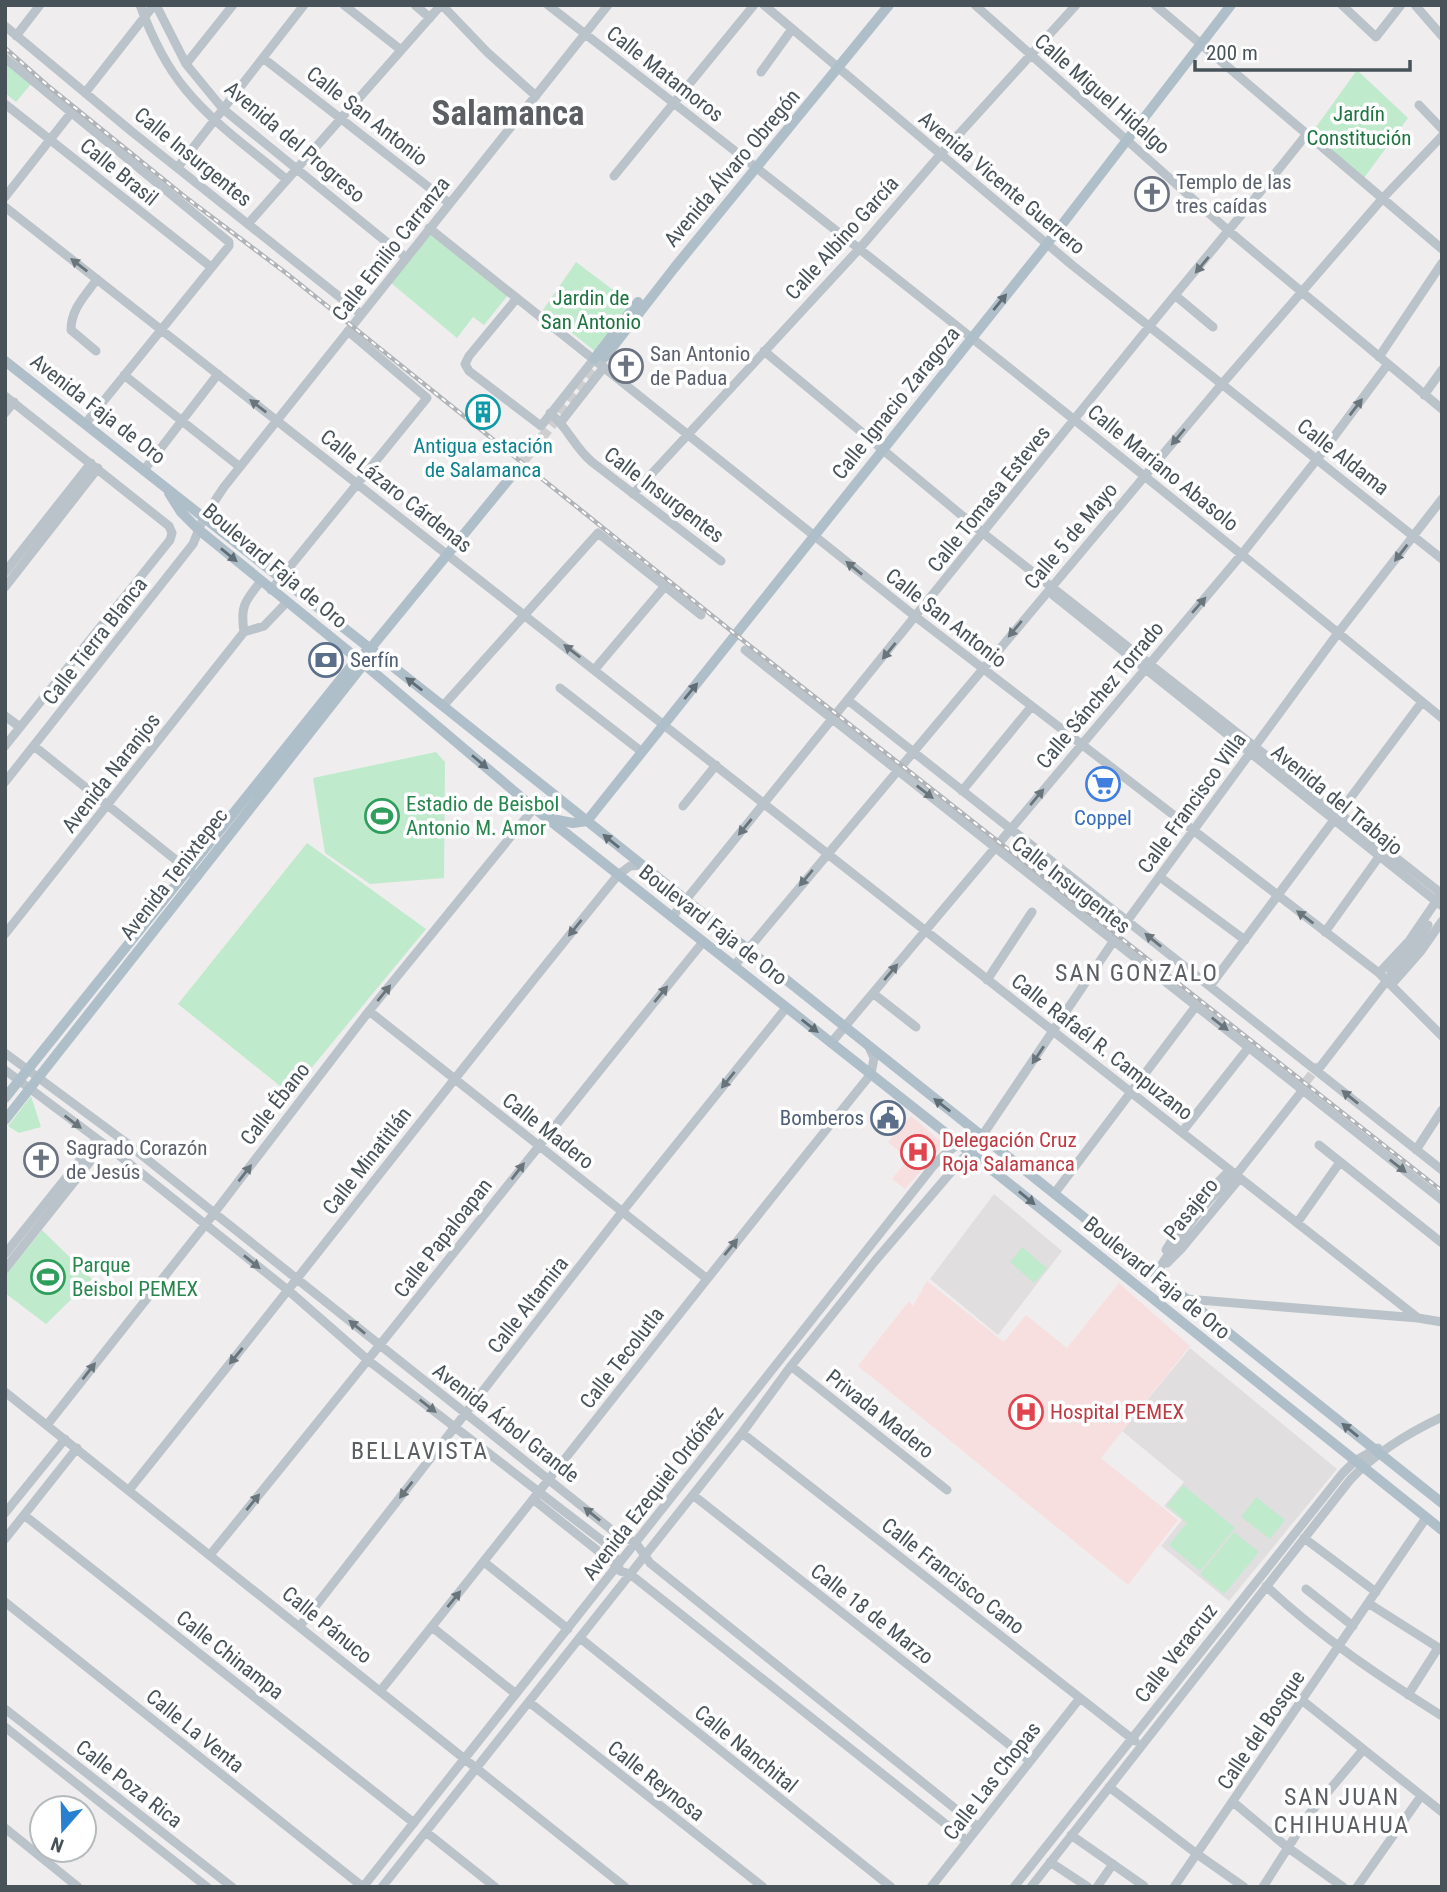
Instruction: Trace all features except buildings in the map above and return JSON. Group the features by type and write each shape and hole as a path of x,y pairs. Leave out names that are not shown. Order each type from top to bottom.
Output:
{"main road":[{"name":"Avenida Álvaro Obregón","path":"601,361 664,290 675,267 889,5"},
{"name":"Calle Ignacio Zaragoza","path":"587,821 1129,141 1231,5"},
{"name":"Avenida Faja de Oro","path":"5,361 167,487"},
{"path":"372,650 513,473"},
{"name":"Boulevard Faja de Oro","path":"167,487 1075,1211 1159,1270 1186,1299 1442,1503"},
{"name":"Boulevard Faja de Oro","path":"167,487 172,499 199,530 534,808 1442,1530"},
{"name":"Avenida Tenixtepec","path":"5,1121 116,980 193,873 360,661 372,650"},
{"path":"534,808 559,822 587,821"},
{"name":"Avenida Tenixtepec","path":"5,1098 106,972 193,873"},
{"path":"106,972 116,980"},
{"path":"912,1107 924,1090"},
{"path":"1055,1221 1062,1211 1075,1211"},
{"path":"1130,1280 1143,1281 1159,1270"},
{"path":"1186,1299 1191,1314 1191,1329"}],"street":[{"path":"16,36 40,5"},
{"path":"140,5 162,55 186,90 214,120 287,180"},
{"path":"86,93 155,5"},
{"name":"Avenida del Progreso","path":"155,5 186,64 223,109 405,257"},
{"path":"186,64 233,5"},
{"path":"178,167 304,5"},
{"path":"344,5 401,50"},
{"path":"415,5 430,18"},
{"path":"248,224 441,5 487,52 536,96"},
{"name":"Calle Matamoros","path":"548,5 860,248"},
{"name":"Calle Emilio Carranza","path":"204,517 405,257 608,5"},
{"path":"614,176 754,5"},
{"name":"Avenida Vicente Guerrero","path":"764,5 1047,244 1222,384"},
{"name":"Calle Miguel Hidalgo","path":"975,5 1230,232 1442,409"},
{"name":"Calle Albino García","path":"633,494 860,248 1076,5"},
{"path":"1154,5 1442,249"},
{"path":"1342,5 1376,37 1401,5"},
{"path":"1415,5 1442,36"},
{"name":"Calle Insurgentes","path":"5,26 361,314"},
{"path":"761,72 792,29"},
{"name":"Calle Insurgentes","path":"5,58 229,242 211,267"},
{"name":"Calle San Antonio","path":"263,58 449,203"},
{"name":"Calle Brasil","path":"5,104 211,267"},
{"path":"1419,105 1442,129"},
{"path":"5,197 71,113"},
{"name":"Calle Tomasa Esteves","path":"672,917 1306,135"},
{"name":"Calle 5 de Mayo","path":"734,966 1222,384 1383,198 1442,136"},
{"name":"Calle Lázaro Cárdenas","path":"5,207 764,804"},
{"name":"Calle San Antonio","path":"429,228 601,361 814,536 982,669 1325,932 1388,977 1442,1036"},
{"name":"Calle Mariano Abasolo","path":"860,248 1442,718"},
{"path":"1379,357 1442,263"},
{"path":"85,424 211,267"},
{"path":"96,351 71,330 71,321 73,312 97,279"},
{"path":"1176,296 1213,327"},
{"path":"517,298 465,364 469,371 541,426 550,413 601,361"},
{"path":"271,590 427,398 348,331"},
{"name":"Avenida del Trabajo","path":"764,351 882,451 1051,587 1053,595 1147,665 1441,900"},
{"path":"561,422 601,361"},
{"name":"Calle Sánchez Torrado","path":"831,1043 1242,554 1388,364"},
{"path":"1424,395 1442,370"},
{"path":"144,470 218,374"},
{"path":"124,375 240,467"},
{"name":"Calle Aldama","path":"1222,384 1442,559"},
{"path":"5,413 8,399 169,526 172,533 170,540 5,746"},
{"name":"Calle Insurgentes","path":"550,413 561,422 579,451 722,561"},
{"path":"5,572 95,466"},
{"path":"5,587 95,466"},
{"name":"Calle Francisco Villa","path":"986,1139 1128,920 1338,633 1442,499"},
{"name":"Calle Tierra Blanca","path":"5,782 193,544 204,517"},
{"path":"443,706 598,533 701,615"},
{"path":"244,632 243,606 261,581"},
{"path":"595,669 665,586"},
{"name":"Avenida Naranjos","path":"5,934 244,632 264,626 287,602"},
{"name":"Calle Insurgentes","path":"745,650 1442,1200"},
{"path":"561,688 642,752"},
{"name":"Calle Insurgentes","path":"849,701 1442,1170"},
{"path":"1210,986 1422,702"},
{"path":"962,791 1031,707"},
{"path":"5,716 18,731"},
{"path":"5,728 18,731"},
{"path":"34,746 193,873"},
{"path":"683,806 716,765"},
{"name":"Calle Rafaél R. Campuzano","path":"764,804 1418,1318"},
{"name":"Calle Ébano","path":"47,1425 369,1011 534,808"},
{"path":"1325,932 1382,853"},
{"name":"Calle Minatitlán","path":"129,1490 298,1280 453,1078 618,875 631,866 642,865"},
{"path":"1160,877 1245,940"},
{"path":"1317,1071 1388,977 1409,941 1441,900"},
{"path":"987,980 1032,912"},
{"path":"1388,977 1421,951 1442,922"},
{"name":"Calle Papaloapan","path":"210,1555 369,1361 538,1145 703,942"},
{"path":"874,993 916,1027"},
{"path":"1055,1194 1196,1006"},
{"name":"Calle Altamira","path":"300,1626 622,1212 786,1007"},
{"name":"Calle Madero","path":"369,1011 706,1278"},
{"path":"866,1044 874,1058 871,1074"},
{"path":"1182,1132 1249,1047"},
{"name":"Avenida Árbol Grande","path":"5,1053 124,1141 613,1531 636,1542 650,1563 978,1827"},
{"name":"Avenida Árbol Grande","path":"5,1070 289,1291 369,1361 455,1427 617,1566"},
{"name":"Calle Tecolutla","path":"381,1690 537,1496 706,1278 871,1074"},
{"path":"1159,1270 1205,1204 1234,1175 1302,1091"},
{"path":"1416,1150 1442,1110"},
{"name":"Avenida Ezequiel Ordóñez","path":"363,1887 916,1187 958,1143 986,1139"},
{"name":"Avenida Ezequiel Ordóñez","path":"382,1887 875,1261 963,1158 986,1139"},
{"path":"5,1254 100,1142"},
{"path":"5,1269 100,1142"},
{"path":"1318,1145 1442,1243"},
{"path":"1297,1223 1340,1162"},
{"path":"1186,1299 1439,1319"},
{"name":"Privada Madero","path":"791,1366 947,1490"},
{"name":"Calle Pánuco","path":"5,1392 625,1887"},
{"path":"726,1429 731,1434 742,1433 744,1421 737,1416"},
{"path":"1377,1451 1442,1417"},
{"name":"Calle Francisco Cano","path":"742,1433 1142,1746"},
{"path":"5,1513 9,1502 65,1439"},
{"path":"5,1539 77,1448"},
{"name":"Calle Veracruz","path":"1014,1887 1342,1474 1377,1451"},
{"name":"Calle Veracruz","path":"1031,1887 1359,1464"},
{"name":"Calle 18 de Marzo","path":"693,1495 1030,1761"},
{"name":"Calle Chinampa","path":"24,1515 414,1823"},
{"name":"Calle del Bosque","path":"1174,1887 1426,1518"},
{"path":"1304,1538 1376,1592"},
{"path":"484,1562 568,1629"},
{"path":"617,1566 625,1575 630,1574 805,1710 967,1840"},
{"path":"1266,1586 1301,1618 1339,1647 1442,1716"},
{"path":"1306,1589 1353,1626"},
{"name":"Calle La Venta","path":"5,1602 363,1887"},
{"path":"1368,1603 1440,1649 1408,1695"},
{"path":"432,1626 516,1694"},
{"name":"Calle Nanchital","path":"580,1638 891,1887"},
{"path":"805,1710 816,1696"},
{"name":"Calle Las Chopas","path":"931,1887 1080,1698"},
{"path":"1303,1701 1442,1812"},
{"name":"Calle Reynosa","path":"528,1702 763,1887"},
{"name":"Calle Poza Rica","path":"5,1709 232,1887"},
{"path":"832,1732 844,1718"},
{"name":"Calle Poza Rica","path":"5,1727 207,1887"},
{"path":"1264,1887 1318,1802 1363,1750"},
{"path":"1109,1787 1244,1887"},
{"path":"102,1803 105,1796 111,1792"},
{"path":"1357,1887 1421,1796"},
{"path":"1233,1802 1287,1847 1343,1887"},
{"path":"124,1821 131,1818 135,1811"},
{"path":"5,1828 78,1887"},
{"path":"426,1832 495,1887"},
{"path":"1071,1835 1144,1886"},
{"path":"1050,1862 1088,1887"},
{"path":"1097,1887 1112,1864"},
{"path":"1029,1867 1040,1875"}],"shaded area":[{"name":"Delegación Cruz Roja Salamanca","path":"911,1116 944,1144 905,1189 892,1179 908,1159 888,1142"},
{"path":"994,1194 1062,1251 998,1335 930,1279"},
{"name":"Hospital PEMEX","path":"927,1281 1004,1342 1026,1315 1067,1348 1119,1283 1190,1346 1101,1458 1178,1520 1128,1585 858,1366 909,1301 913,1306"},
{"path":"1190,1348 1337,1469 1229,1601 1161,1546 1182,1520 1164,1506 1184,1482 1122,1431"}],"green space":[{"path":"5,63 31,84 16,102 5,93"},
{"name":"Jardín Constitución","path":"1357,70 1408,118 1364,178 1311,134"},
{"path":"429,232 508,295 484,325 473,317 457,338 391,283"},
{"name":"Jardin de San Antonio","path":"576,262 633,305 596,352 543,310"},
{"name":"Estadio de Beisbol Antonio M. Amor","path":"436,752 445,762 444,878 370,884 325,853 313,778"},
{"path":"307,843 426,929 290,1094 178,1004"},
{"path":"31,1096 41,1127 19,1133 8,1126"},
{"name":"Parque Beisbol PEMEX","path":"42,1230 92,1279 46,1324 5,1293 5,1276"},
{"path":"1022,1247 1047,1268 1034,1283 1010,1262"},
{"path":"1183,1485 1235,1528 1200,1571 1169,1545 1187,1523 1167,1505"},
{"path":"1256,1497 1285,1520 1270,1539 1241,1517"},
{"path":"1234,1532 1259,1552 1224,1594 1200,1574"}],"tunnel":[{"path":"514,473 605,357"},
{"path":"1298,1092 1319,1065"}],"railway":[{"path":"5,48 184,196 286,273 745,642 1442,1191"}],"place":[{"name":"Templo de las tres caídas","path":"1152,194"},
{"name":"San Antonio de Padua","path":"626,366"},
{"name":"Antigua estación de Salamanca","path":"483,412"},
{"name":"Serfín","path":"326,660"},
{"name":"Coppel","path":"1103,784"},
{"name":"Estadio de Beisbol Antonio M. Amor","path":"382,816"},
{"name":"Bomberos","path":"888,1118"},
{"name":"Delegación Cruz Roja Salamanca","path":"918,1152"},
{"name":"Sagrado Corazón de Jesús","path":"41,1160"},
{"name":"Parque Beisbol PEMEX","path":"48,1277"},
{"name":"Hospital PEMEX","path":"1026,1412"}],"district":[{"name":"Salamanca","path":"508,113"},
{"name":"SAN GONZALO","path":"1137,973"},
{"name":"BELLAVISTA","path":"420,1451"},
{"name":"SAN JUAN CHIHUAHUA","path":"1342,1811"}]}
